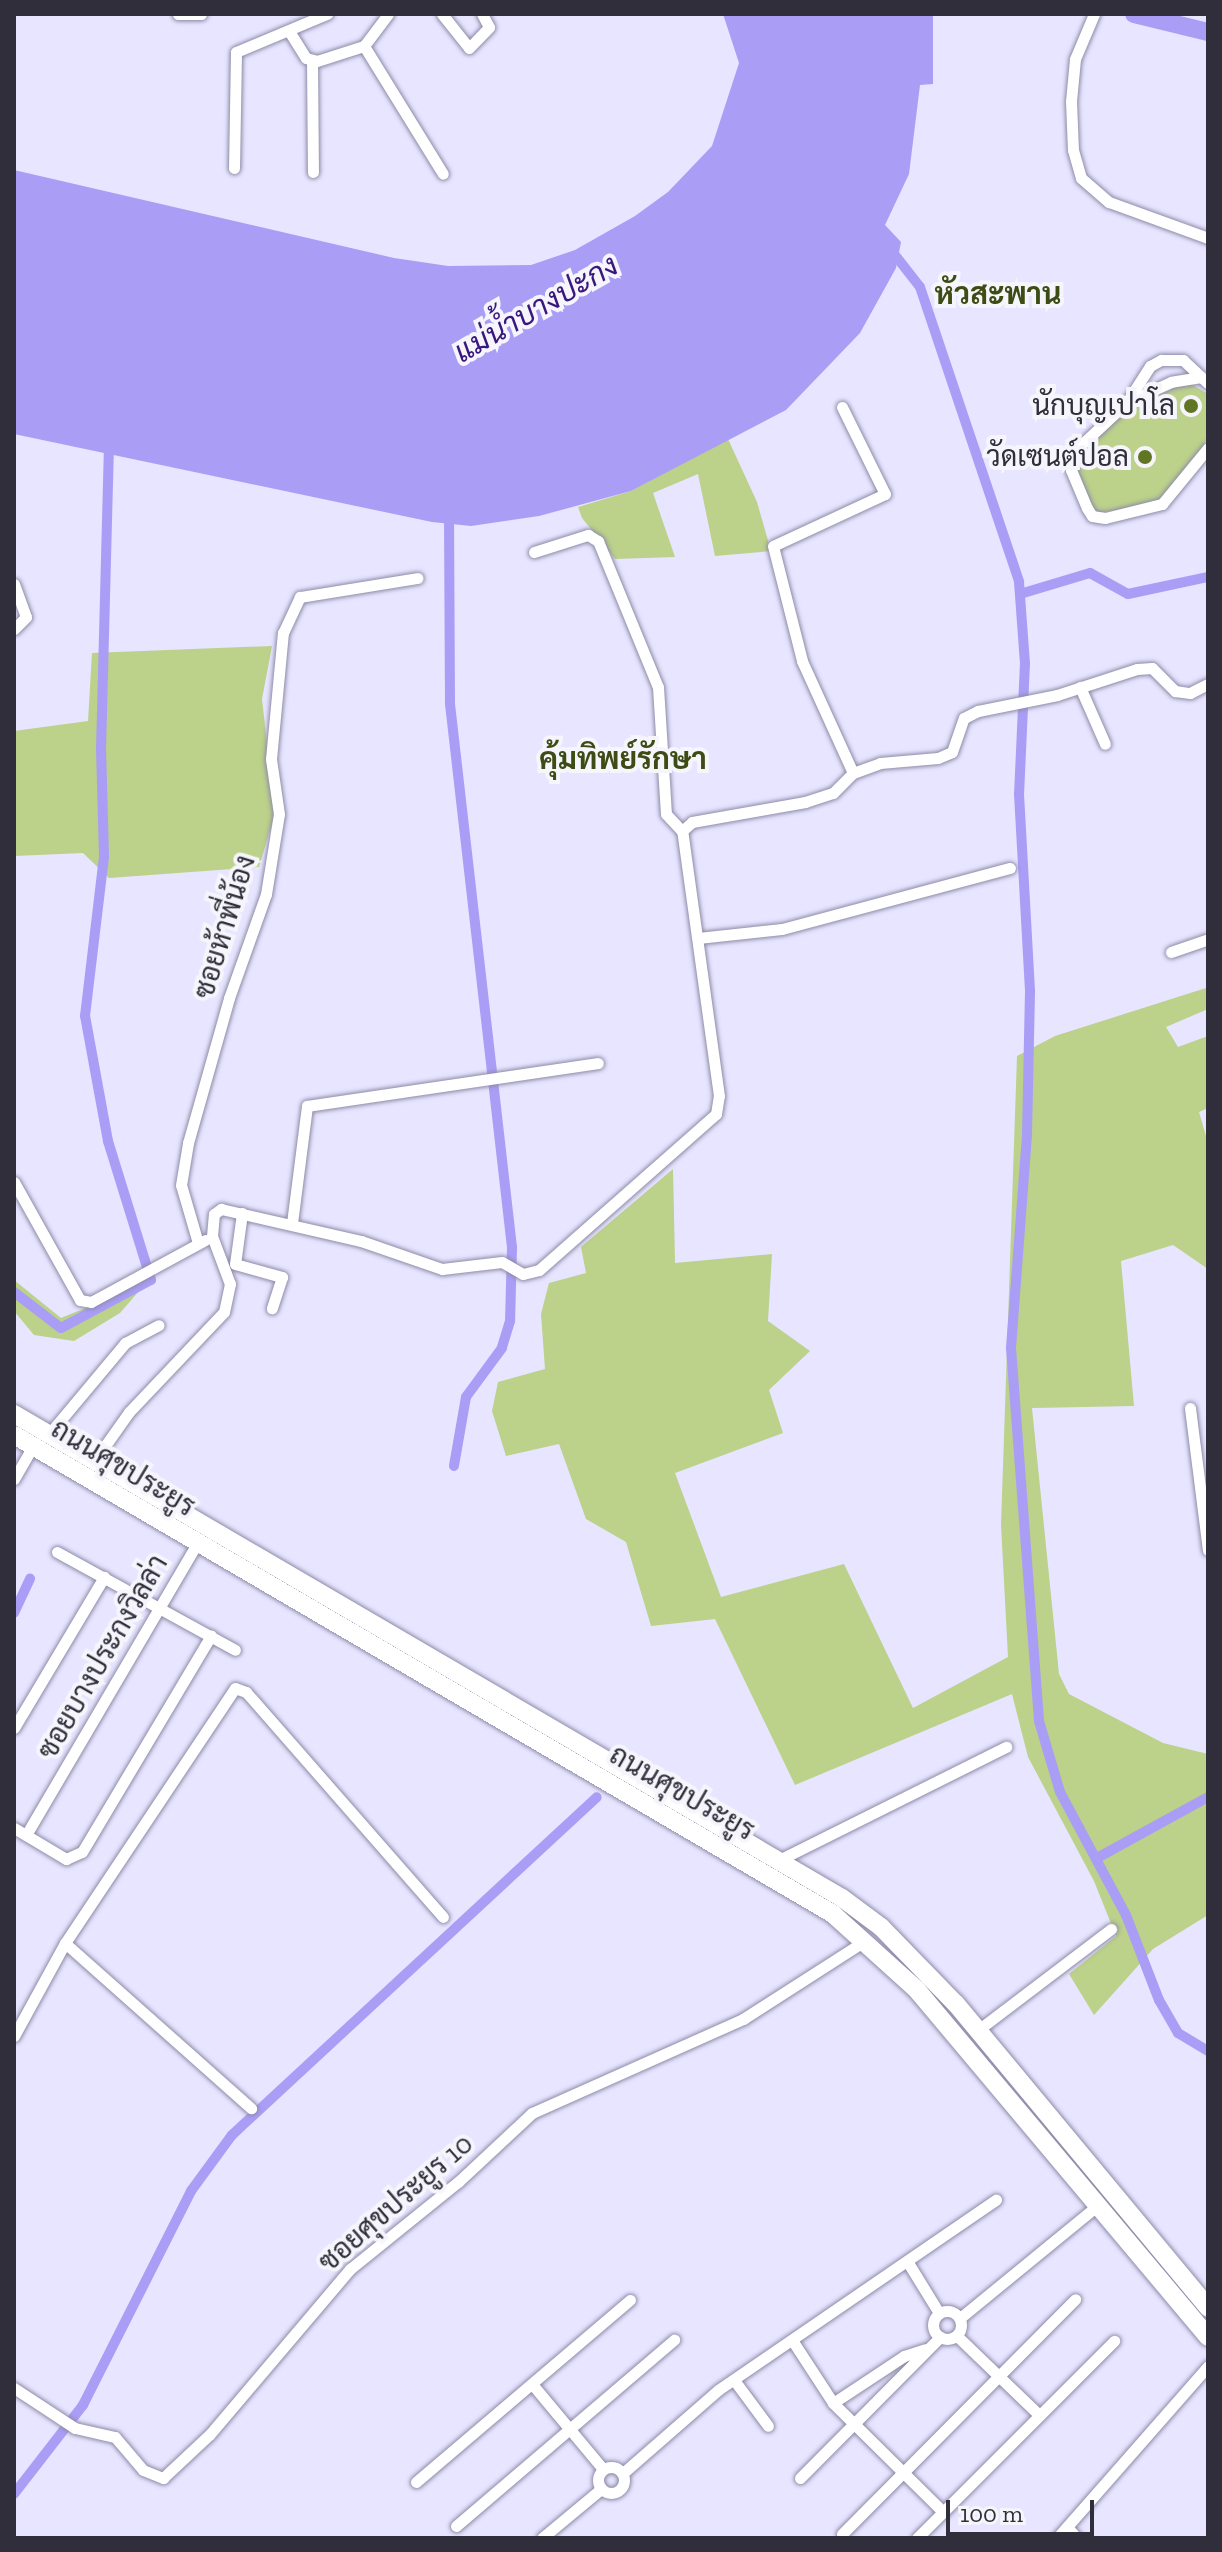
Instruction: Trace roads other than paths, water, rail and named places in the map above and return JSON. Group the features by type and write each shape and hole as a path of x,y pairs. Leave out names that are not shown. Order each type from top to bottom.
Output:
{"main road":[{"name":"ถนนศุขประยูร","path":"14,1414 95,1460 201,1537 738,1858 866,1940 917,1990 1098,2205 1208,2308"},
{"name":"ถนนศุขประยูร","path":"14,1435 779,1860 881,1927 978,2030 1161,2266 1208,2337"}],"street":[{"path":"178,14 201,14"},
{"path":"234,168 235,55 327,14"},
{"path":"312,61 364,46 388,14"},
{"path":"442,14 469,48 489,27 482,14"},
{"path":"1094,14 1083,39 1071,101 1073,150 1081,178 1109,202 1208,238"},
{"path":"289,31 312,61 313,172"},
{"path":"364,46 443,174"},
{"path":"1205,380 1183,360 1161,360 1150,366 1127,402 1071,458 1077,488 1092,516 1162,504 1207,454"},
{"path":"1127,402 1171,382 1205,380"},
{"path":"842,407 885,494 773,546 802,661 853,773"},
{"path":"272,1308 282,1277 229,1265 212,1236 214,1214 221,1209 292,1223 442,1269 502,1262 523,1274 539,1270 716,1114 719,1096 682,831 666,814 658,687 598,541 588,535 534,552"},
{"name":"ซอยห้าพี่น้อง","path":"198,1243 181,1185 188,1143 229,998 266,894 279,814 272,745 283,633 300,597 417,578"},
{"path":"14,584 26,617 14,629"},
{"path":"682,831 692,822 833,793 853,773 880,763 952,752 964,718 1005,704 1057,695 1152,668 1175,691 1190,693 1208,684"},
{"path":"1080,687 1105,744"},
{"path":"698,938 782,929 1010,868"},
{"path":"1171,952 1208,939"},
{"path":"292,1223 307,1106 598,1063"},
{"path":"14,1182 80,1300 91,1302 212,1236"},
{"path":"95,1460 129,1412 224,1312 231,1296 229,1265 242,1213"},
{"path":"49,1434 125,1343 159,1325"},
{"path":"1190,1408 1208,1550"},
{"path":"14,1479 33,1446"},
{"name":"ซอยบางประกงวิลล่า","path":"26,1835 201,1537"},
{"path":"57,1552 235,1650"},
{"path":"14,1728 104,1577"},
{"path":"14,1828 66,1859 82,1852 211,1636"},
{"path":"14,2036 65,1943 235,1688 246,1692 443,1917"},
{"path":"779,1860 1006,1747"},
{"path":"978,2030 1111,1929"},
{"name":"ซอยศุขประยูร 10","path":"14,2388 75,2428 115,2437 152,2477 169,2474 210,2434 350,2269 458,2182 532,2113 766,2007 866,1940"},
{"path":"65,1943 251,2108"},
{"path":"623,2473 734,2380 996,2200"},
{"path":"957,2336 960,2318 1015,2273 1035,2251 1053,2243 1098,2205"},
{"path":"907,2261 939,2313"},
{"path":"842,2534 1075,2299"},
{"path":"416,2482 630,2300"},
{"path":"939,2313 953,2312 960,2318"},
{"path":"939,2313 933,2325 940,2337"},
{"path":"800,2478 940,2337 957,2336 1039,2415"},
{"path":"456,2526 674,2340"},
{"path":"792,2340 833,2403 943,2512"},
{"path":"917,2538 1114,2341"},
{"path":"833,2403 904,2356 926,2349"},
{"path":"1057,2538 1208,2366"},
{"path":"734,2380 768,2426"},
{"path":"532,2384 603,2469"},
{"path":"612,2466 623,2473 625,2482 617,2492 601,2489 598,2481 603,2469 612,2466"},
{"path":"542,2538 601,2489"},
{"path":"1067,2527 1077,2538"}],"water":[{"name":"แม่น้ำบางปะกง","path":"723,14 933,14 933,84 920,85 909,174 885,225 901,242 896,268 860,333 786,410 631,491 539,516 471,526 432,522 14,434 14,170 394,258 448,266 531,265 575,250 635,216 668,192 712,146 739,63"}],"waterway":[{"path":"1134,14 1208,32"},
{"path":"891,250 920,287 1019,582 1025,663 1019,794 1030,991 1027,1135 1011,1348 1039,1721 1060,1792 1126,1915 1159,2000 1178,2033 1208,2051"},
{"path":"14,1292 61,1328 151,1280 108,1141 85,1016 104,856 101,750 109,442"},
{"path":"449,514 450,704 512,1247 510,1321 502,1348 466,1397 454,1466"},
{"path":"1020,594 1090,573 1128,594 1208,577"},
{"path":"14,1613 30,1579"},
{"path":"14,2494 83,2405 191,2191 232,2135 597,1797"},
{"path":"1097,1858 1208,1797"}],"place":[{"name":"นักบุญเปาโล","path":"1191,406"},
{"name":"วัดเซนต์ปอล","path":"1145,457"}],"district":[{"name":"หัวสะพาน","path":"998,294"},
{"name":"คุ้มทิพย์รักษา","path":"623,759"}]}
